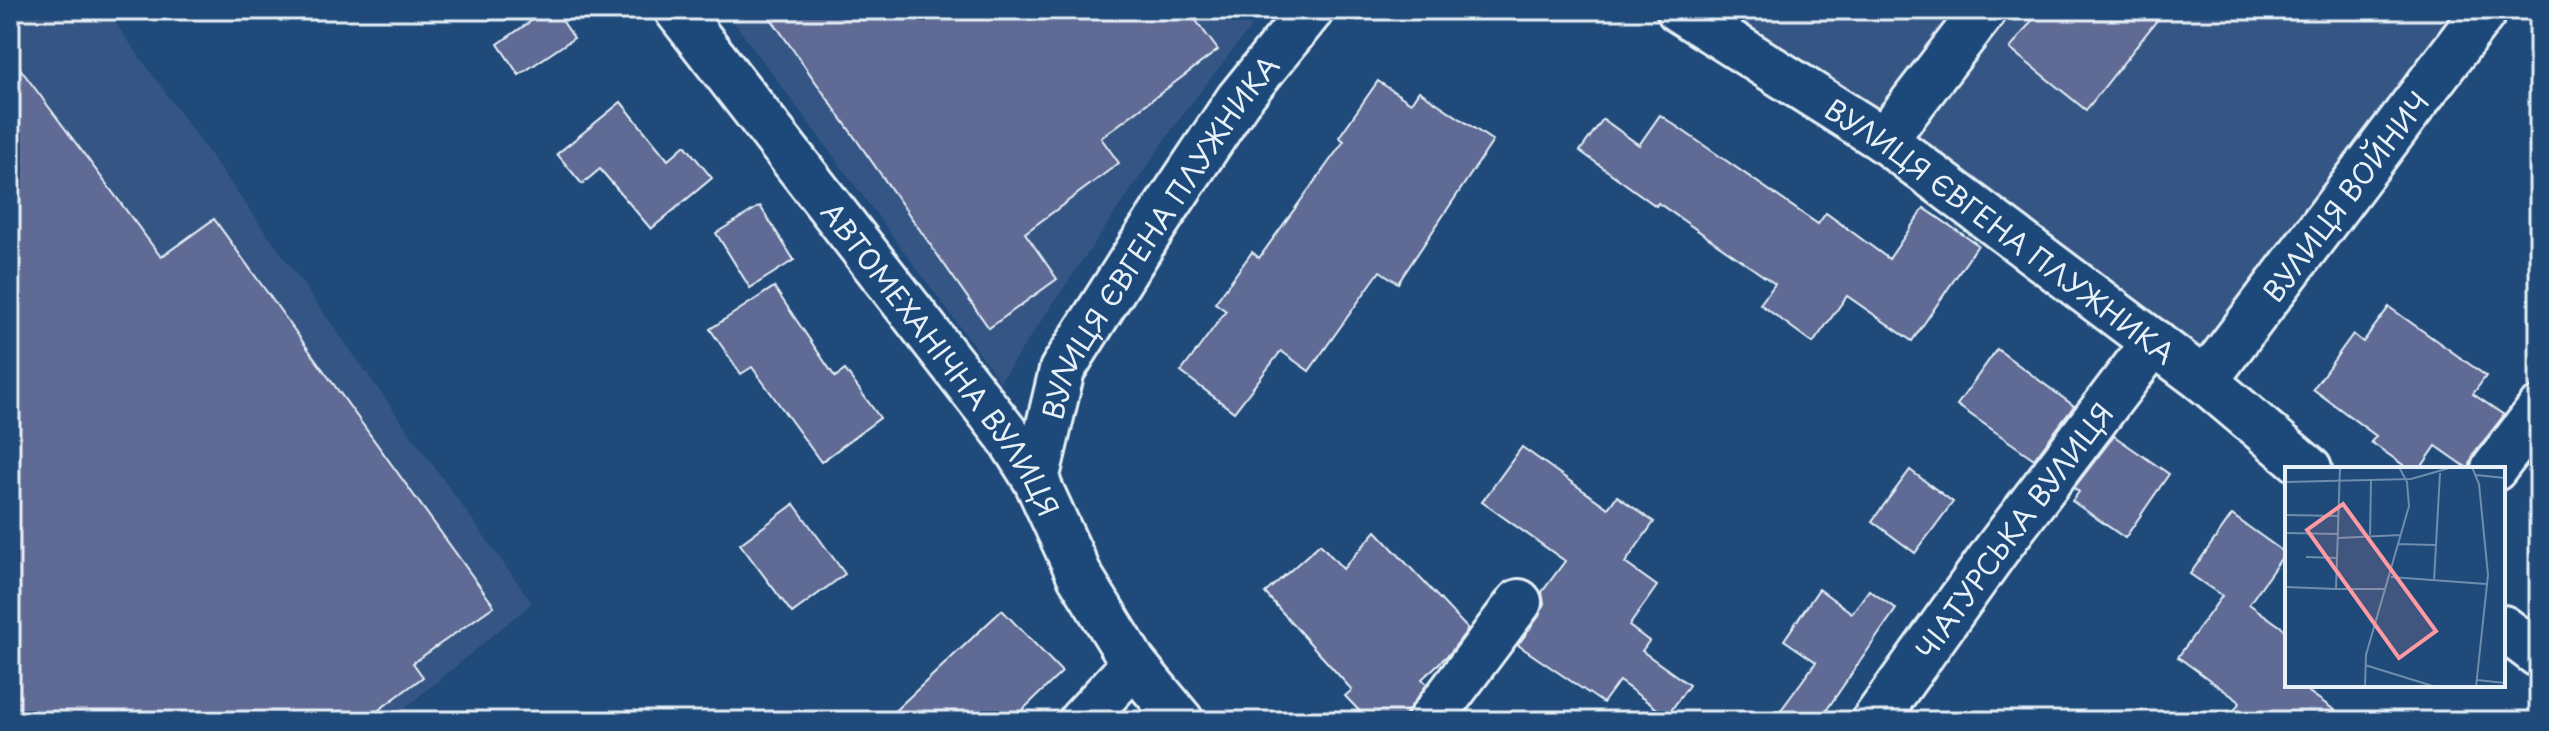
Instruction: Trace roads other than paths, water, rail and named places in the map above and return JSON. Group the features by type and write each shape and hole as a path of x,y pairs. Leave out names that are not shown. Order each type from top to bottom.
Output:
{"street":[{"name":"АВТОМЕХАНІЧНА ВУЛИЦЯ","path":"677,10 1008,436 1036,480 1080,576 1134,664 1181,721"},
{"name":"ВУЛИЦЯ ЄВГЕНА ПЛУЖНИКА","path":"1036,480 1062,370 1238,100 1311,10"},
{"name":"ВУЛИЦЯ ЄВГЕНА ПЛУЖНИКА","path":"1679,10 1884,140 2205,381 2307,467"},
{"path":"1884,140 1984,10"},
{"name":"ВУЛИЦЯ ВОЙНИЧ","path":"2205,381 2485,10"},
{"name":"ЧІАТУРСЬКА ВУЛИЦЯ","path":"1874,721 1997,549 2154,342"},
{"path":"2496,467 2539,410"},
{"path":"1430,721 1519,602"},
{"path":"2505,630 2539,655"},
{"path":"1081,721 1134,664"}]}
